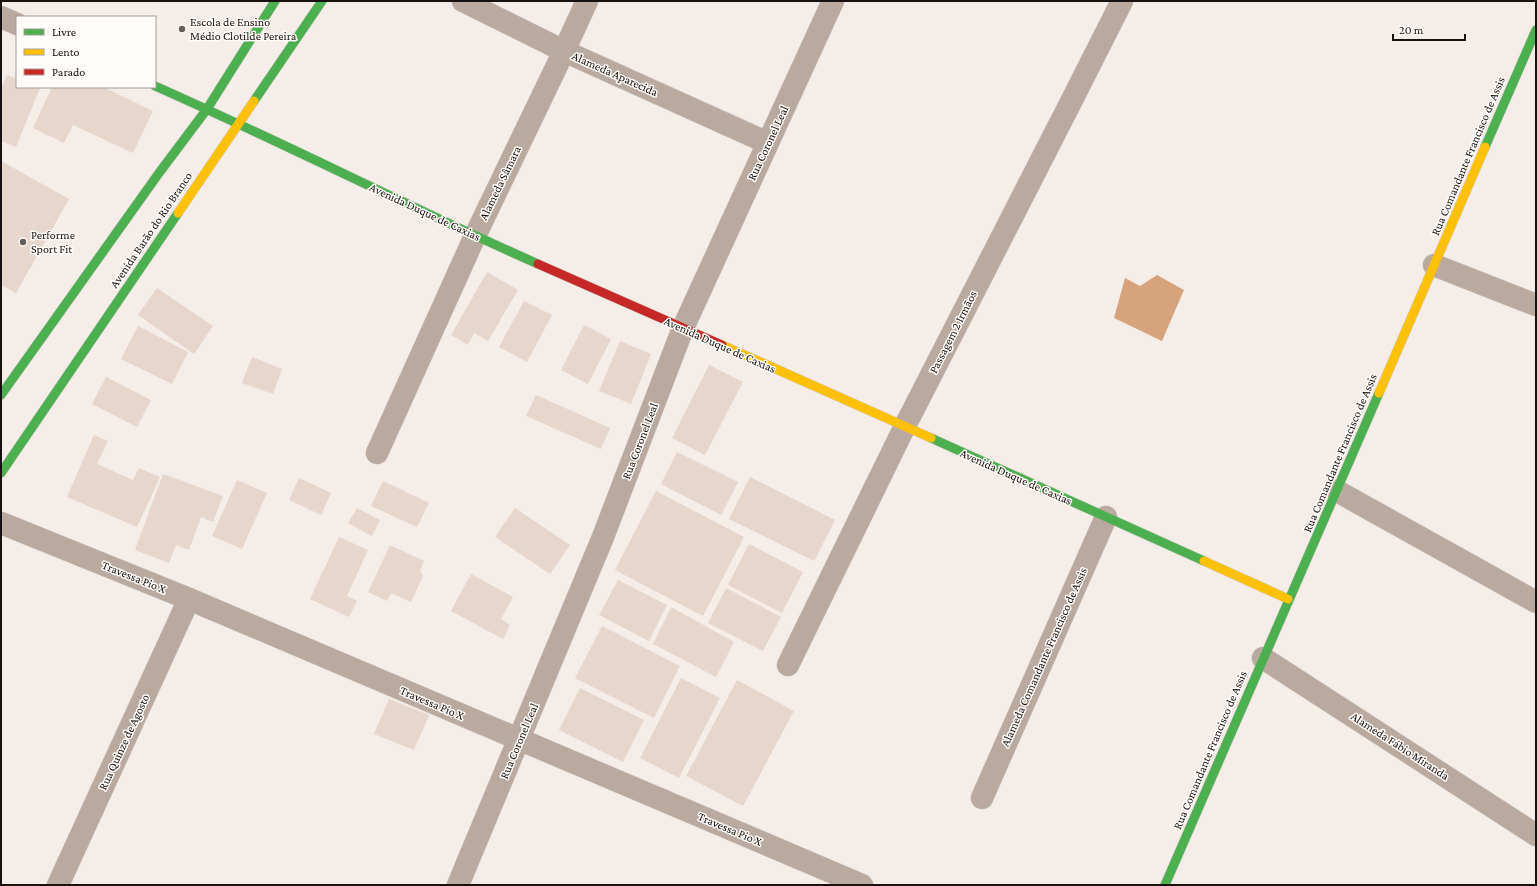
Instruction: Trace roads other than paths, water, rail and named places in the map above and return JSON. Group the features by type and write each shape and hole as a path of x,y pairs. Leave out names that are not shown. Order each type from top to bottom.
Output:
{"street":[{"name":"Avenida Barão do Rio Branco","path":"1,395 159,173 207,109 275,1"},
{"name":"Avenida Barão do Rio Branco","path":"1,473 322,1"},
{"name":"Alameda Aparecida","path":"462,1 564,51 768,143"},
{"name":"Alameda Sâmara","path":"377,454 475,236 587,1"},
{"name":"Rua Coronel Leal","path":"458,885 604,537 683,328 833,1"},
{"name":"Passagem 2 Irmãos","path":"788,665 905,426 1122,1"},
{"path":"1,17 16,24"},
{"name":"Rua Comandante Francisco de Assis","path":"1165,885 1536,30"},
{"name":"Avenida Duque de Caxias","path":"156,86 239,123 475,236 905,426 1288,599"},
{"path":"1434,265 1536,305"},
{"path":"1337,491 1536,602"},
{"name":"Alameda Comandante Francisco de Assis","path":"982,798 1106,517"},
{"name":"Travessa Pio X","path":"1,523 189,599 862,885"},
{"name":"Rua Quinze de Agosto","path":"58,885 189,599"},
{"name":"Alameda Fábio Miranda","path":"1263,658 1536,835"}],"place":[{"name":"Escola de Ensino Médio Clotilde Pereira","path":"182,29"},
{"name":"Performe Sport Fit","path":"23,242"}]}
